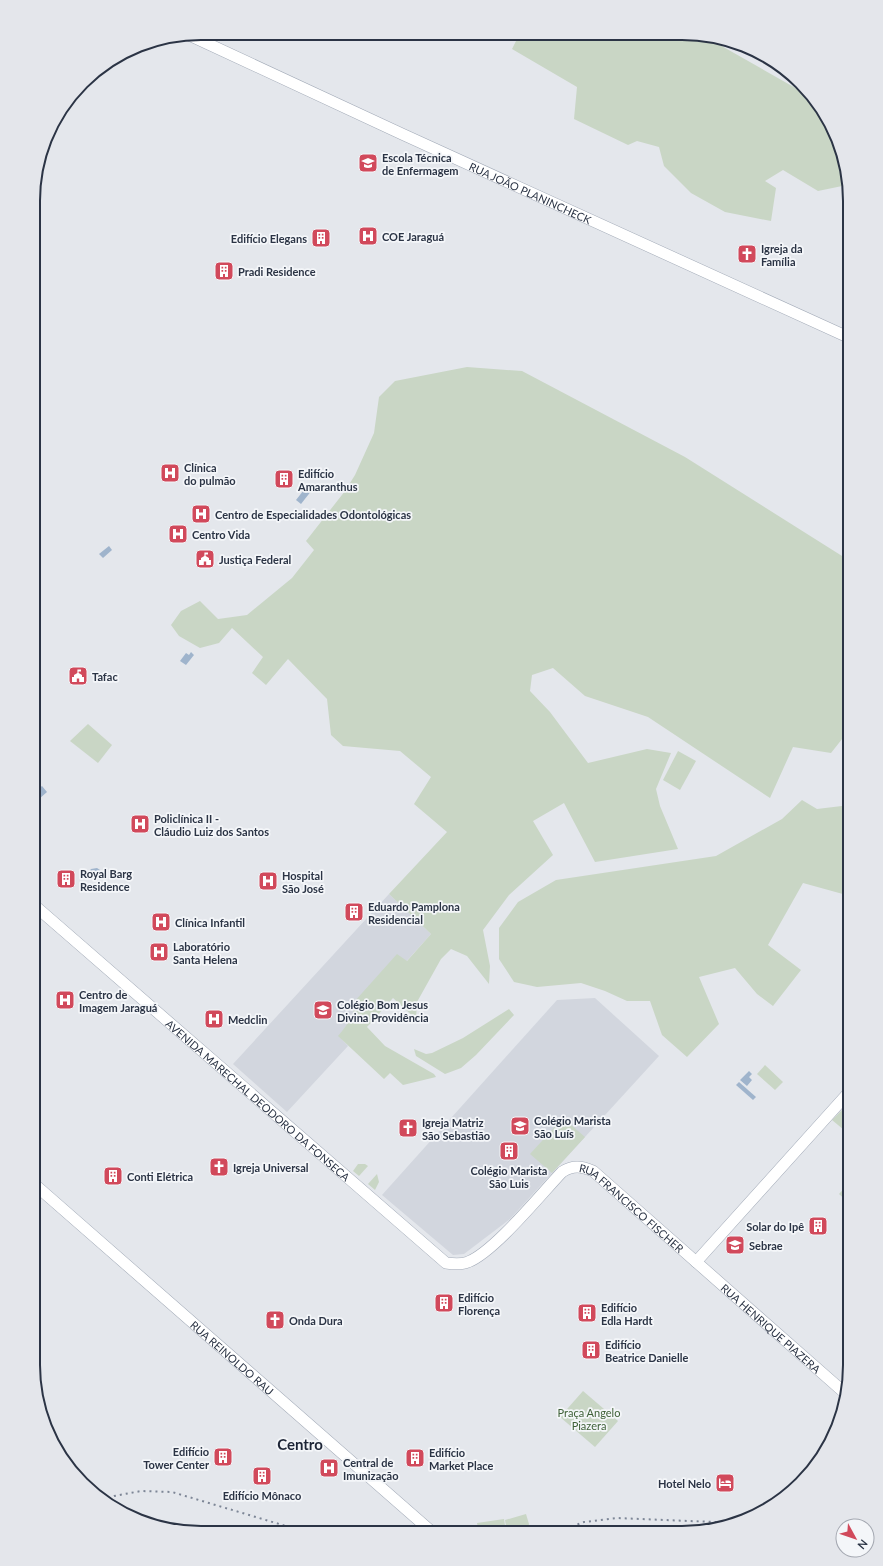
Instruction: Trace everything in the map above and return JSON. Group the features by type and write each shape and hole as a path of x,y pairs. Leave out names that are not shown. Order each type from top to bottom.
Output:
{"main road":[{"name":"RUA JOÃO PLANINCHECK","path":"200,40 843,335"},
{"name":"AVENIDA MARECHAL DEODORO DA FONSECA","path":"40,910 446,1263 457,1264 468,1262 487,1249 509,1229 562,1172"},
{"path":"696,1262 843,1099"},
{"name":"RUA FRANCISCO FISCHER","path":"562,1172 577,1166 593,1171 696,1262"},
{"name":"RUA REINOLDO RAU","path":"40,1189 425,1526"},
{"name":"RUA HENRIQUE PIAZERA","path":"696,1262 841,1390"}],"shaded area":[{"name":"Colégio Bom Jesus Divina Providência","path":"389,894 431,934 339,1036 348,1046 287,1112 233,1064"},
{"name":"Colégio Marista São Luís","path":"595,998 659,1056 510,1219 464,1254 453,1255 382,1195 557,1000"}],"green space":[{"path":"516,40 693,40 718,44 798,90 816,111 831,139 838,159 843,186 818,191 783,170 765,181 776,188 771,221 725,212 691,193 664,166 659,147 637,141 628,145 574,119 577,87 512,49"},
{"path":"467,367 522,371 685,457 843,557 843,738 831,753 793,747 770,798 648,717 585,696 553,668 532,675 530,691 550,712 588,763 647,749 671,753 656,789 660,806 678,849 595,862 564,803 533,821 553,855 509,895 483,930 490,966 489,984 467,956 451,949 441,959 417,1002 416,1019 393,998 367,1027 385,1046 434,1074 436,1077 403,1085 390,1073 384,1079 338,1036 352,1016 354,1002 397,954 407,961 431,934 389,894 447,832 414,804 431,777 400,751 343,746 331,735 327,699 288,659 266,685 252,673 263,657 232,628 219,643 200,648 179,636 171,625 181,611 200,601 218,619 247,615 292,578 314,550 306,541 345,491 355,475 374,433 379,397 395,381"},
{"path":"88,724 112,745 98,763 70,741"},
{"path":"678,751 696,761 680,790 663,780"},
{"path":"802,800 817,809 843,806 843,894 803,883 768,945 801,970 773,1006 757,994 735,968 699,977 719,1024 687,1057 662,1035 650,1001 627,1001 605,991 581,983 537,987 514,982 499,959 499,928 518,902 556,880 716,856 782,819"},
{"path":"509,1009 514,1015 476,1055 461,1068 445,1074 416,1056 414,1049 426,1054 432,1053 463,1038"},
{"path":"765,1065 783,1082 775,1090 757,1074"},
{"path":"843,1109 843,1129 832,1120"},
{"path":"563,1118 585,1137 552,1173 530,1154"},
{"path":"358,1164 365,1164 368,1166 359,1176 353,1171"},
{"path":"377,1174 379,1182 375,1190 368,1184"},
{"path":"843,1190 843,1198 839,1194"},
{"name":"Praça Angelo Piazera","path":"583,1391 618,1421 595,1447 560,1417"},
{"path":"526,1514 529,1524 528,1526 506,1526 505,1520"},
{"path":"504,1519 505,1526 478,1526 477,1523"}],"water":[{"path":"307,486 312,490 301,504 296,500"},
{"path":"109,546 112,550 103,558 99,554"},
{"path":"191,652 194,655 186,665 180,661 186,653 189,655"},
{"path":"42,786 47,792 40,798 40,792 40,788"},
{"path":"97,868 100,870 94,877 88,873 91,869"},
{"path":"749,1071 752,1074 749,1077 752,1080 747,1086 740,1080"},
{"path":"739,1082 756,1097 753,1100 736,1085"}],"railway":[{"path":"110,1498 141,1491 172,1492 286,1526"},
{"path":"573,1526 584,1522 617,1518 718,1522"}],"place":[{"name":"Escola Técnica de Enfermagem","path":"368,163"},
{"name":"COE Jaraguá","path":"368,236"},
{"name":"Edifício Elegans","path":"321,238"},
{"name":"Igreja da Família","path":"747,254"},
{"name":"Pradi Residence","path":"224,271"},
{"name":"Clínica do pulmão","path":"170,473"},
{"name":"Edifício Amaranthus","path":"284,479"},
{"name":"Centro de Especialidades Odontológicas","path":"201,514"},
{"name":"Centro Vida","path":"178,534"},
{"name":"Justiça Federal","path":"205,559"},
{"name":"Tafac","path":"78,676"},
{"name":"Policlínica II - Cláudio Luiz dos Santos","path":"140,824"},
{"name":"Royal Barg Residence","path":"66,879"},
{"name":"Hospital São José","path":"268,881"},
{"name":"Eduardo Pamplona Residencial","path":"354,912"},
{"name":"Clínica Infantil","path":"161,922"},
{"name":"Laboratório Santa Helena","path":"159,952"},
{"name":"Centro de Imagem Jaraguá","path":"65,1000"},
{"name":"Colégio Bom Jesus Divina Providência","path":"323,1010"},
{"name":"Medclin","path":"214,1019"},
{"name":"Colégio Marista São Luís","path":"520,1126"},
{"name":"Igreja Matriz São Sebastião","path":"408,1128"},
{"name":"Colégio Marista São Luis","path":"509,1151"},
{"name":"Igreja Universal","path":"219,1167"},
{"name":"Conti Elétrica","path":"113,1176"},
{"name":"Solar do Ipê","path":"818,1226"},
{"name":"Sebrae","path":"735,1245"},
{"name":"Edifício Florença","path":"444,1303"},
{"name":"Edifício Edla Hardt","path":"587,1313"},
{"name":"Onda Dura","path":"275,1320"},
{"name":"Edifício Beatrice Danielle","path":"591,1350"},
{"name":"Edifício Tower Center","path":"223,1457"},
{"name":"Edifício Market Place","path":"415,1458"},
{"name":"Central de Imunização","path":"329,1468"},
{"name":"Edifício Mônaco","path":"262,1476"},
{"name":"Hotel Nelo","path":"725,1483"}],"district":[{"name":"Centro","path":"300,1444"}]}
